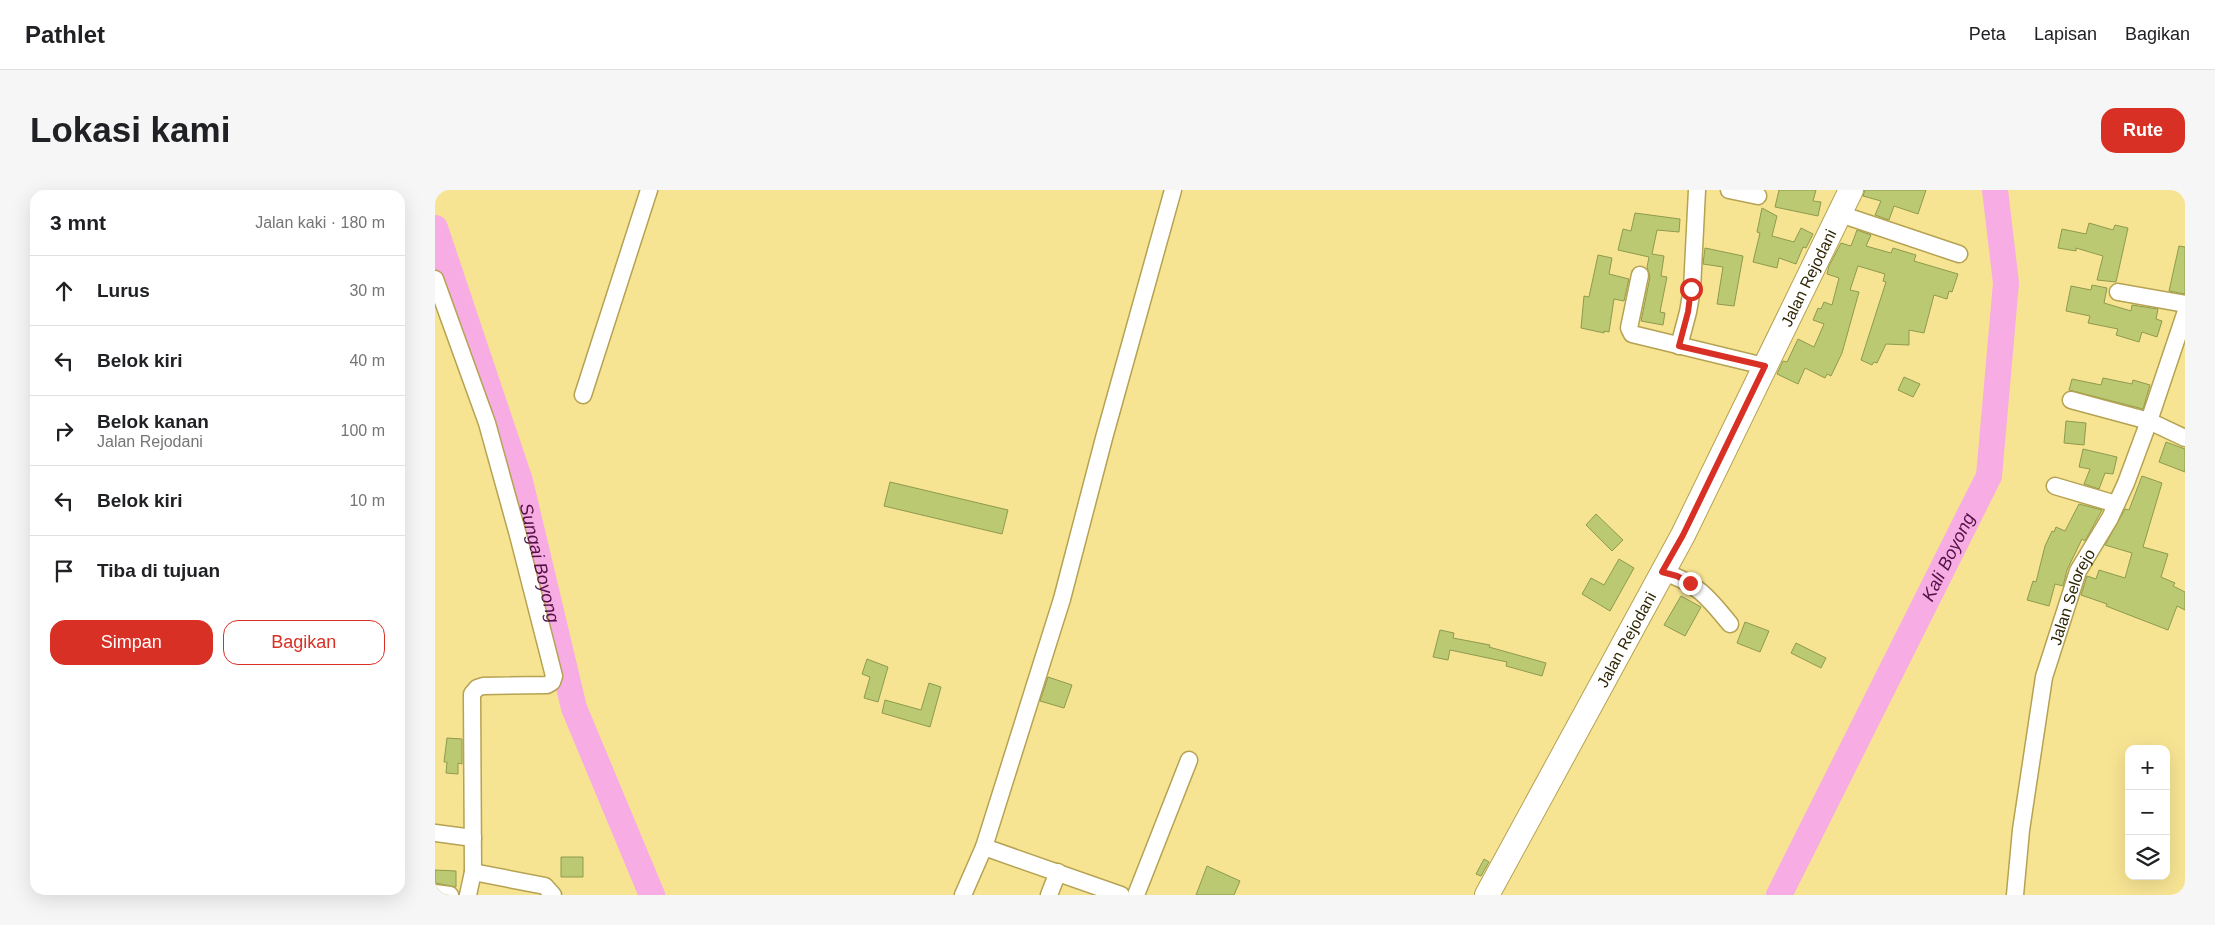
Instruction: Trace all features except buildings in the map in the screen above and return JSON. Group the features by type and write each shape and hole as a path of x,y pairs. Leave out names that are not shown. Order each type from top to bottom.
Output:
{"main road":[{"name":"Jalan Rejodani","path":"1487,895 1683,535 1851,190"}],"street":[{"path":"583,395 649,190"},
{"path":"963,895 984,847 1062,599 1104,438 1173,190"},
{"path":"1679,346 1688,312 1691,289 1697,190"},
{"path":"1729,190 1758,196"},
{"path":"1840,214 1959,254"},
{"path":"1640,275 1630,332 1632,334 1765,366"},
{"path":"435,279 487,423 554,676 552,682 547,685 483,686 477,688 472,694 473,872 468,895"},
{"path":"2118,292 2185,304"},
{"name":"Jalan Selorejo","path":"2015,895 2021,830 2044,677 2078,571 2110,518 2116,504 2149,422 2185,314"},
{"path":"2071,400 2149,422 2185,438"},
{"path":"2055,486 2116,504"},
{"path":"1666,565 1677,576 1704,592 1731,624"},
{"path":"1136,895 1189,760"},
{"path":"435,833 473,838"},
{"path":"984,847 1121,895"},
{"path":"473,872 545,886 553,895"},
{"path":"1049,895 1057,872"},
{"path":"435,893 450,895"}],"waterway":[{"name":"Kali Boyong","path":"1779,895 1989,476 2006,283 1995,190"},
{"name":"Sungai Boyong","path":"435,228 520,481 574,708 652,895"}],"route":[{"path":"1690,583 1677,576 1662,572 1683,535 1765,366 1679,346 1688,312 1691,289"}]}
